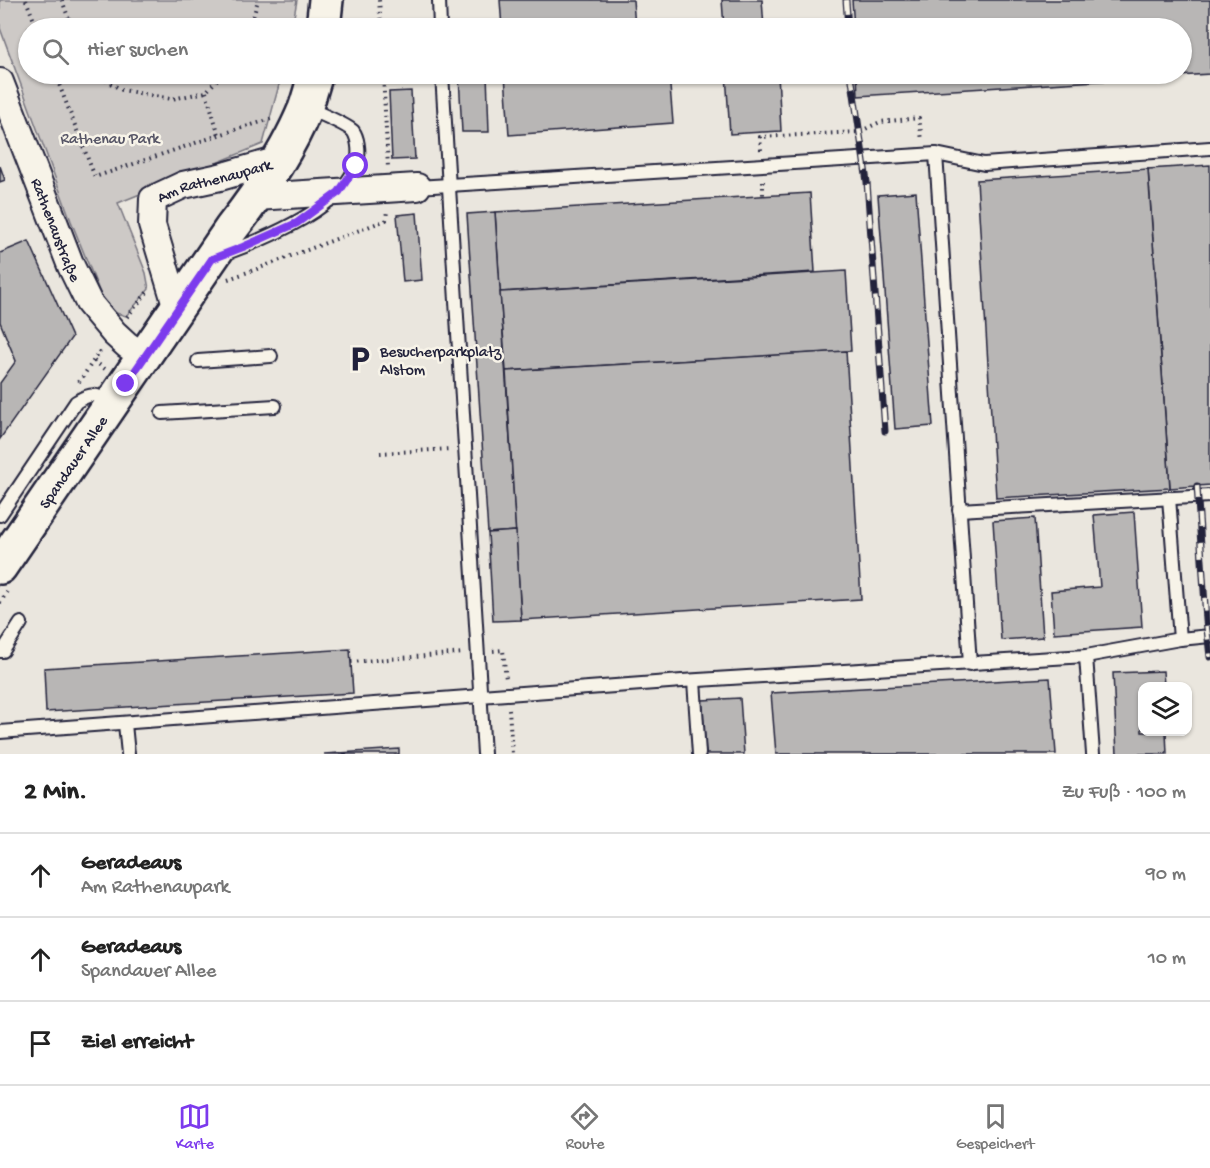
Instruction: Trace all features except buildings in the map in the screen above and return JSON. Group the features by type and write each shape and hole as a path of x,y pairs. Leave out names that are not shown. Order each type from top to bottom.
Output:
{"main road":[{"path":"324,18 326,0"},
{"name":"Am Rathenaupark","path":"143,356 231,229 256,197 279,160 297,127 293,111 310,84"},
{"name":"Spandauer Allee","path":"0,567 143,356"}],"street":[{"name":"Rathenaustraße","path":"0,82 71,266 88,303 114,333 143,356"},
{"name":"Am Rathenaupark","path":"177,308 152,225 153,199 183,185 279,160"},
{"name":"Am Rathenaupark","path":"256,197 417,187"}],"lane":[{"path":"439,0 440,18"},
{"path":"443,84 484,754"},
{"path":"212,259 297,223 339,192 356,166 359,149 353,132 343,125 293,111"},
{"path":"417,187 923,154 936,154 984,164 1210,148"},
{"path":"936,154 969,664"},
{"path":"198,361 271,356"},
{"path":"0,515 76,402 88,395 102,397 112,404"},
{"path":"162,413 275,406"},
{"path":"959,510 1210,496"},
{"path":"1169,498 1180,639"},
{"path":"0,651 3,651 21,623"},
{"path":"0,732 507,694 1086,656 1180,639 1210,636"},
{"path":"1086,656 1093,754"},
{"path":"694,681 699,754"},
{"path":"125,724 128,754"}],"path":[{"path":"26,0 33,18"},
{"path":"62,0 68,18"},
{"path":"253,18 258,0"},
{"path":"379,0 380,18"},
{"path":"59,84 95,177 293,111"},
{"path":"112,84 122,90 172,99 206,92 213,84"},
{"path":"206,92 219,135"},
{"path":"764,195 760,137 859,132 880,122 919,118 923,154"},
{"path":"380,453 465,448"},
{"path":"351,662 503,650 512,754"}],"green space":[{"name":"Rathenau Park","path":"0,0 297,0 294,18 18,18 18,77 0,28"},
{"name":"Rathenau Park","path":"21,84 279,84 263,144 118,203 146,273 149,289 126,316 116,313 104,303"}],"railway":[{"path":"846,0 847,18"},
{"path":"852,84 867,182 885,431"},
{"path":"1197,486 1210,657"}],"place":[{"name":"Besucherparkplatz Alstom","path":"360,359"}],"route":[{"path":"126,384 143,356 212,259 297,223 339,192 356,166"}]}
